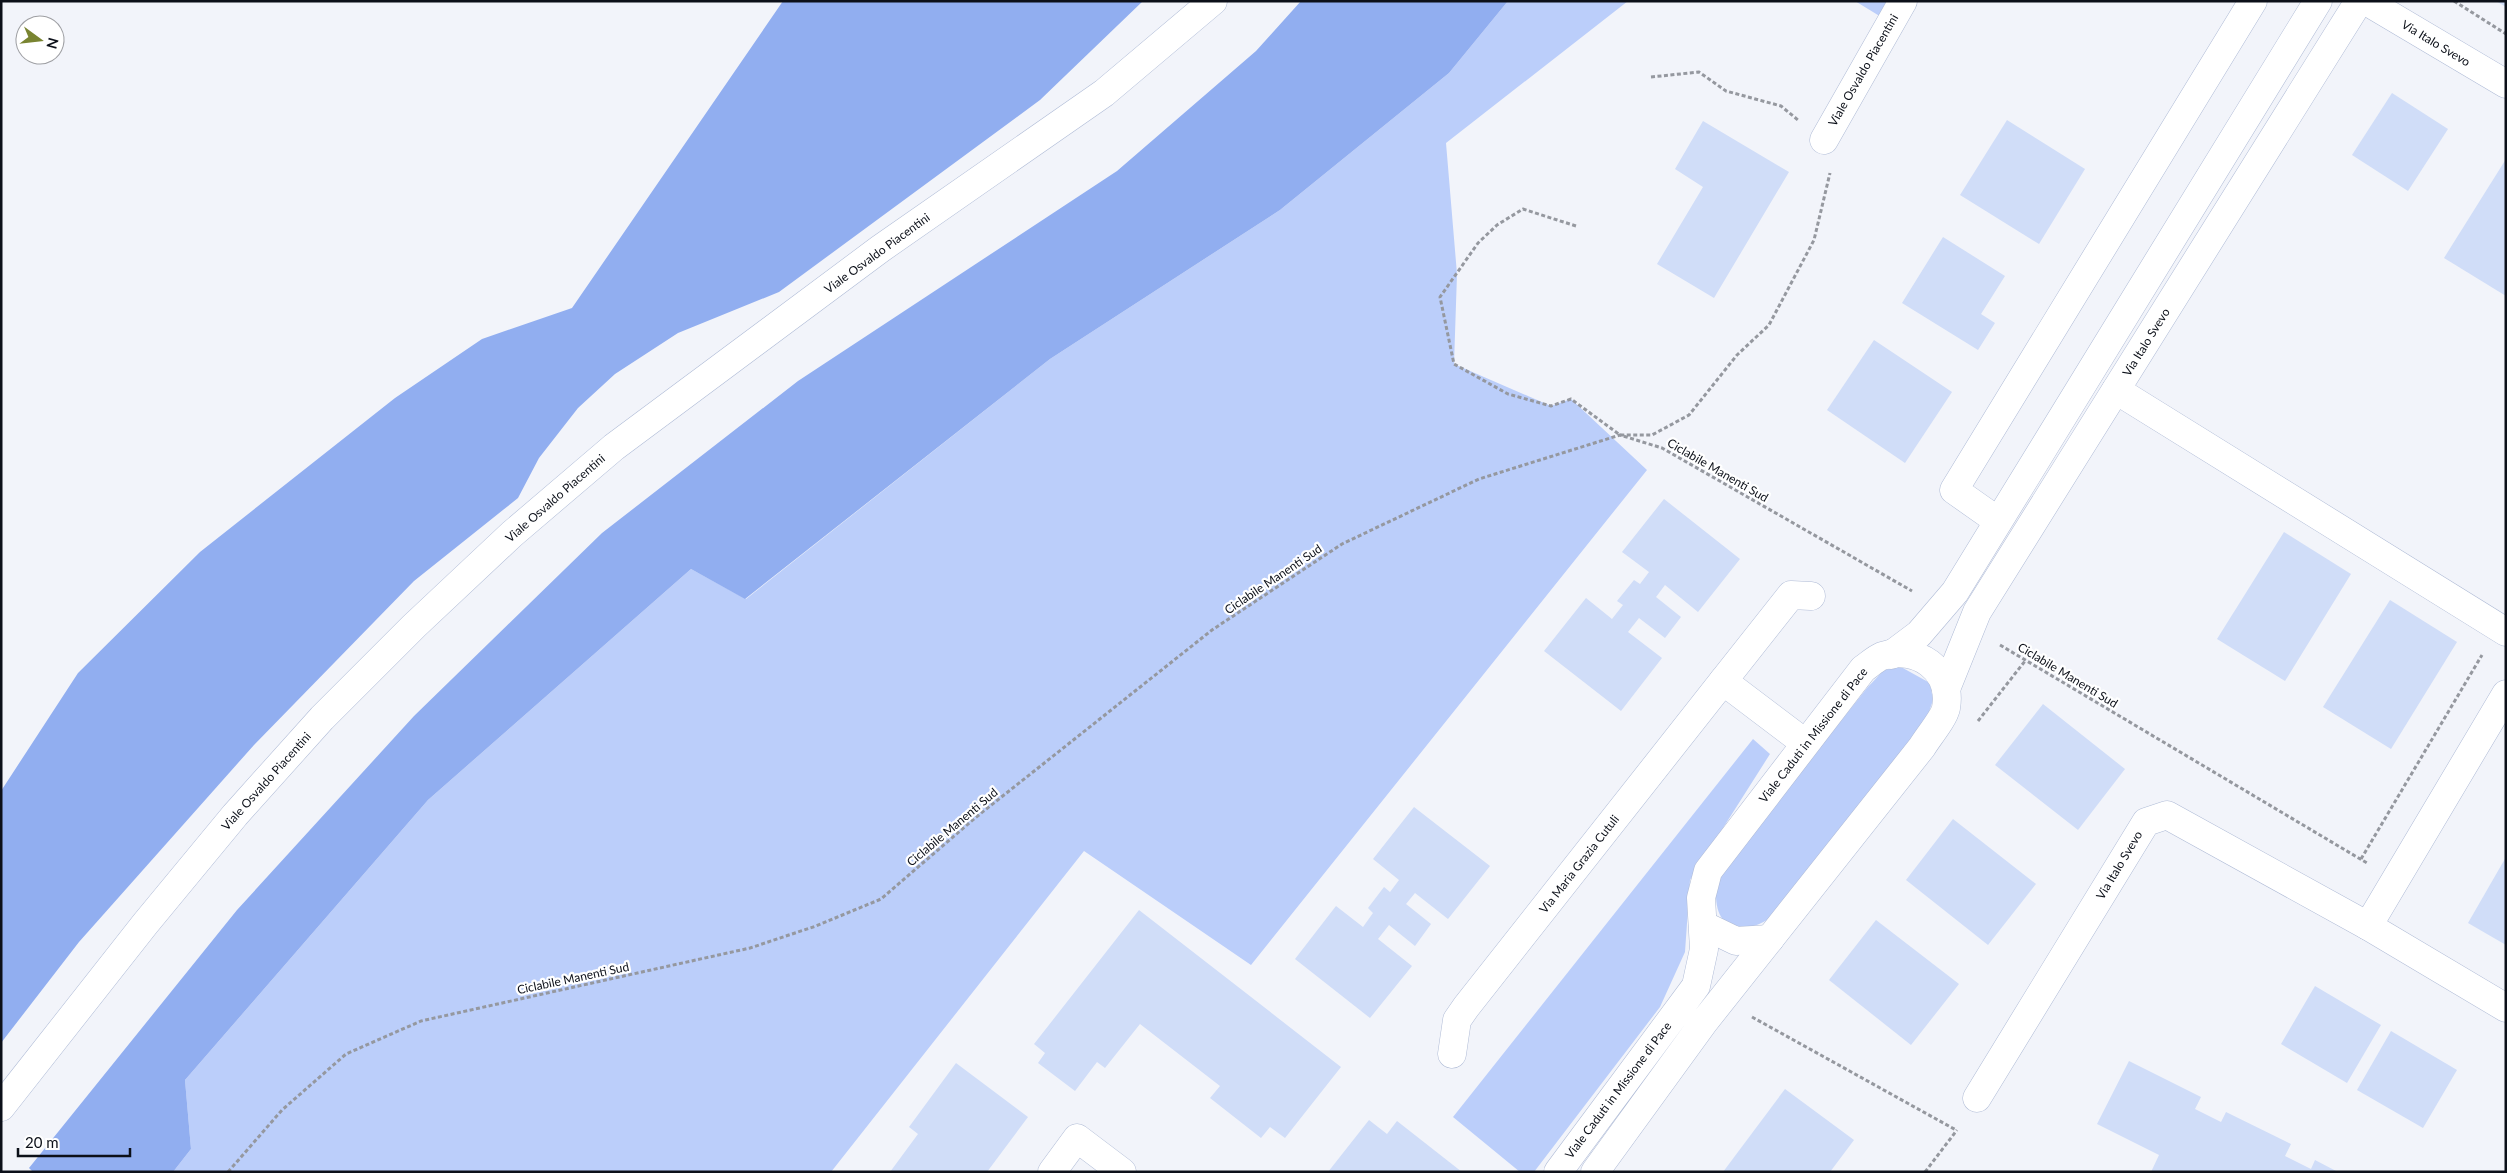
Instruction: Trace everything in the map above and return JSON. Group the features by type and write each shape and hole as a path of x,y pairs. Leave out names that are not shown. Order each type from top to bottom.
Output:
{"street":[{"name":"Viale Osvaldo Piacentini","path":"1,1107 146,924 242,807 322,718 414,626 512,534 614,447 880,249 1104,93 1184,28 1213,1"},
{"name":"Viale Osvaldo Piacentini","path":"1824,140 1903,1"},
{"path":"1998,521 1954,490 2254,1"},
{"path":"1891,655 1919,634 1940,607 1955,592 2318,1"},
{"name":"Via Italo Svevo","path":"1946,688 1977,612 2359,1"},
{"name":"Via Italo Svevo","path":"2366,1 2506,84"},
{"path":"2116,390 2502,630"},
{"name":"Via Maria Grazia Cutuli","path":"1452,1054 1457,1020 1466,1007 1791,595 1811,596"},
{"name":"Viale Caduti in Missione di Pace","path":"1558,1172 1696,986 1704,949 1701,898 1708,871 1863,670 1881,657 1911,654 1933,664 1946,688"},
{"path":"1723,681 1805,743"},
{"path":"1595,1172 1704,1022 1922,747 1946,709 1946,688"},
{"path":"2368,926 2506,694"},
{"name":"Via Italo Svevo","path":"1977,1098 2146,822 2167,815 2368,926 2506,1008"},
{"path":"1703,925 1736,941 1770,939"},
{"path":"1052,1172 1077,1138 1122,1172"}],"path":[{"path":"2454,1 2506,34"},
{"path":"1576,226 1523,209 1496,225 1478,243 1440,298 1454,364 1508,394 1551,406 1571,399 1620,436 1652,435 1689,415 1737,355 1769,325 1814,240 1830,174 1824,140 1781,106 1726,91 1699,72 1651,77"},
{"name":"Ciclabile Manenti Sud","path":"228,1172 282,1110 346,1054 421,1021 750,948 816,926 881,899 975,818 1212,630 1342,544 1479,479 1620,436 1662,448 1940,607"},
{"name":"Ciclabile Manenti Sud","path":"1972,628 2361,859 2502,630"},
{"path":"1751,1016 1956,1130"},
{"path":"1925,1172 1977,1098"}],"shaded area":[{"path":"783,1 1143,1 1040,100 779,292 678,333 615,374 578,408 539,458 518,498 414,581 254,745 79,942 1,1043 1,791 78,673 200,552 395,398 482,339 572,308"},
{"path":"1301,1 1508,1 1449,73 1280,210 1050,359 745,599 691,569 428,800 185,1080 191,1149 173,1172 33,1172 29,1168 237,910 414,716 602,533 798,381 1117,171 1256,51"},
{"path":"1508,1 1628,1 1446,143 1457,274 1454,364 1551,406 1571,399 1647,470 1251,965 1084,851 831,1172 173,1172 191,1149 185,1080 428,800 691,569 746,599 1050,359 1280,210 1449,73"},
{"path":"1855,1 1901,1 1891,23"},
{"path":"1901,667 1930,683 1933,700 1926,721 1772,917 1757,925 1745,928 1734,927 1726,923 1720,915 1717,904 1718,876 1867,688 1884,670"},
{"path":"1753,739 1770,754 1690,880 1685,952 1660,1007 1534,1172 1520,1172 1453,1117"}],"building":[{"path":"2496,1 2506,1 2506,7"},
{"path":"2392,93 2448,129 2408,191 2352,155"},
{"path":"2007,120 2085,169 2039,244 1960,195"},
{"path":"1703,121 1789,172 1714,298 1657,264 1703,187 1675,169"},
{"path":"2506,159 2506,296 2444,258"},
{"path":"1943,237 2005,276 1981,314 1995,323 1978,350 1902,303"},
{"path":"1874,340 1952,392 1905,463 1827,410"},
{"path":"1664,499 1740,559 1698,612 1665,585 1656,597 1681,617 1665,638 1639,618 1628,632 1662,658 1621,711 1544,651 1586,598 1612,619 1623,605 1617,601 1634,580 1640,584 1649,572 1622,552"},
{"path":"2284,532 2351,574 2285,681 2217,639"},
{"path":"2390,600 2457,642 2391,749 2323,707"},
{"path":"2043,704 2125,769 2078,830 1995,765"},
{"path":"1414,807 1490,866 1448,919 1415,893 1406,904 1431,924 1415,946 1389,925 1378,939 1412,966 1370,1018 1295,959 1336,906 1363,927 1373,913 1368,908 1384,887 1390,892 1399,880 1373,859"},
{"path":"1953,819 2036,884 1988,945 1906,880"},
{"path":"2506,857 2506,945 2468,923"},
{"path":"1139,910 1341,1067 1285,1138 1270,1127 1261,1138 1210,1098 1220,1086 1140,1024 1105,1068 1097,1062 1075,1091 1038,1063 1045,1053 1034,1044"},
{"path":"1876,920 1959,984 1911,1045 1829,980"},
{"path":"2315,986 2381,1025 2347,1083 2281,1044"},
{"path":"2391,1031 2457,1070 2423,1128 2357,1090"},
{"path":"2129,1061 2201,1097 2195,1109 2221,1122 2226,1112 2291,1144 2285,1156 2311,1169 2315,1160 2338,1172 2151,1172 2159,1155 2097,1124"},
{"path":"956,1063 1028,1117 987,1172 890,1172 918,1134 909,1127"},
{"path":"1785,1089 1854,1140 1830,1172 1723,1172"},
{"path":"1369,1120 1387,1134 1397,1121 1462,1172 1328,1172"}]}
